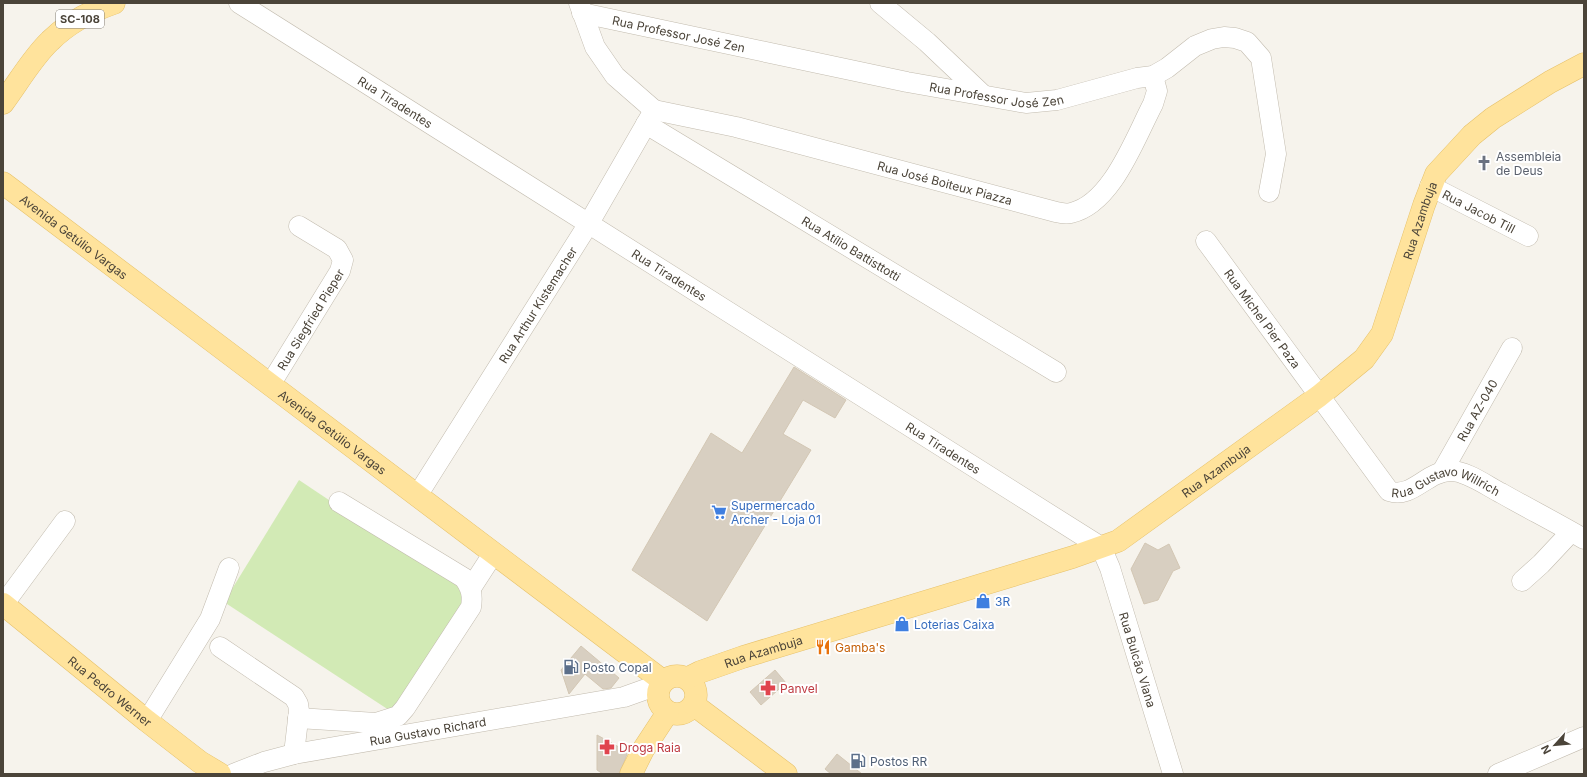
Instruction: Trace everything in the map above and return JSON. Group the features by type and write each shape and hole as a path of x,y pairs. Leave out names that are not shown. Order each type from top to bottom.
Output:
{"main road":[{"name":"SC-108","path":"3,103 49,41 67,26 87,14 114,3"},
{"name":"Rua Azambuja","path":"688,678 700,672 743,657 1118,541 1320,396 1364,359 1382,334 1430,186 1436,174 1446,161 1472,135 1488,123 1528,96 1584,64"},
{"name":"Avenida Getúlio Vargas","path":"3,183 493,554 660,692"},
{"name":"Rua Pedro Werner","path":"3,605 147,721 200,762 220,774"},
{"path":"631,774 643,750 660,692 672,676 683,676 688,678 693,684 696,690 694,704 683,714 676,714 660,692"},
{"path":"694,704 786,774"}],"street":[{"name":"Rua Tiradentes","path":"239,3 1101,547"},
{"path":"880,3 927,42 984,95"},
{"name":"Rua Professor José Zen","path":"581,8 907,82 1026,103 1049,100 1137,78 1153,76 1167,68 1195,46 1224,37 1235,38 1247,42 1255,49 1261,58 1276,154 1270,192"},
{"name":"Rua Atílio Battisttotti","path":"581,8 595,47 614,76 650,117 1056,372"},
{"name":"Rua José Boiteux Piazza","path":"650,117 736,126 1056,212 1070,214 1083,209 1098,200 1115,179 1153,104 1157,91 1153,76"},
{"name":"Rua Arthur Kistemacher","path":"417,496 589,223 650,117"},
{"name":"Rua Jacob Till","path":"1430,186 1528,236"},
{"name":"Rua Siegfried Pieper","path":"270,385 340,271 343,260 336,248 299,226"},
{"name":"Rua Michel Pier Paza","path":"1206,240 1320,396"},
{"name":"Rua AZ-040","path":"1442,472 1512,348"},
{"name":"Rua Gustavo Willrich","path":"1320,396 1389,491 1403,492 1411,489 1432,474 1452,471 1466,475 1577,536"},
{"path":"298,718 376,723 398,716 405,708 471,607 471,588 464,578 339,502"},
{"path":"3,605 65,521"},
{"path":"1522,580 1577,536"},
{"name":"Rua Bulcão Viana","path":"1101,547 1113,577 1173,774"},
{"path":"471,588 493,554"},
{"path":"147,721 210,619 229,568"},
{"path":"220,647 294,697 298,704 294,754"},
{"name":"Rua Gustavo Richard","path":"233,774 264,762 294,754 624,697 652,687 655,680 660,692"},
{"path":"1498,774 1584,737"}],"green space":[{"path":"299,480 471,595 395,714 224,602"}],"building":[{"name":"Supermercado Archer - Loja 01","path":"794,367 846,400 835,418 803,400 783,434 811,450 707,621 632,570 711,433 742,453"},
{"path":"1145,543 1158,550 1169,544 1180,568 1173,571 1158,600 1144,604 1131,569"},
{"path":"581,646 619,678 611,688 603,689 585,674 569,694 561,670"},
{"name":"Panvel","path":"775,670 786,683 761,705 750,692"},
{"name":"Droga Raia","path":"597,735 628,752 619,774 603,774 597,770"},
{"path":"837,754 862,774 831,774 825,769"}],"place":[{"name":"Assembleia de Deus","path":"1484,163"},
{"name":"Supermercado Archer - Loja 01","path":"719,512"},
{"name":"3R","path":"983,601"},
{"name":"Loterias Caixa","path":"902,624"},
{"name":"Gamba's","path":"823,647"},
{"name":"Posto Copal","path":"571,667"},
{"name":"Panvel","path":"768,688"},
{"name":"Droga Raia","path":"607,747"},
{"name":"Postos RR","path":"858,761"}]}
